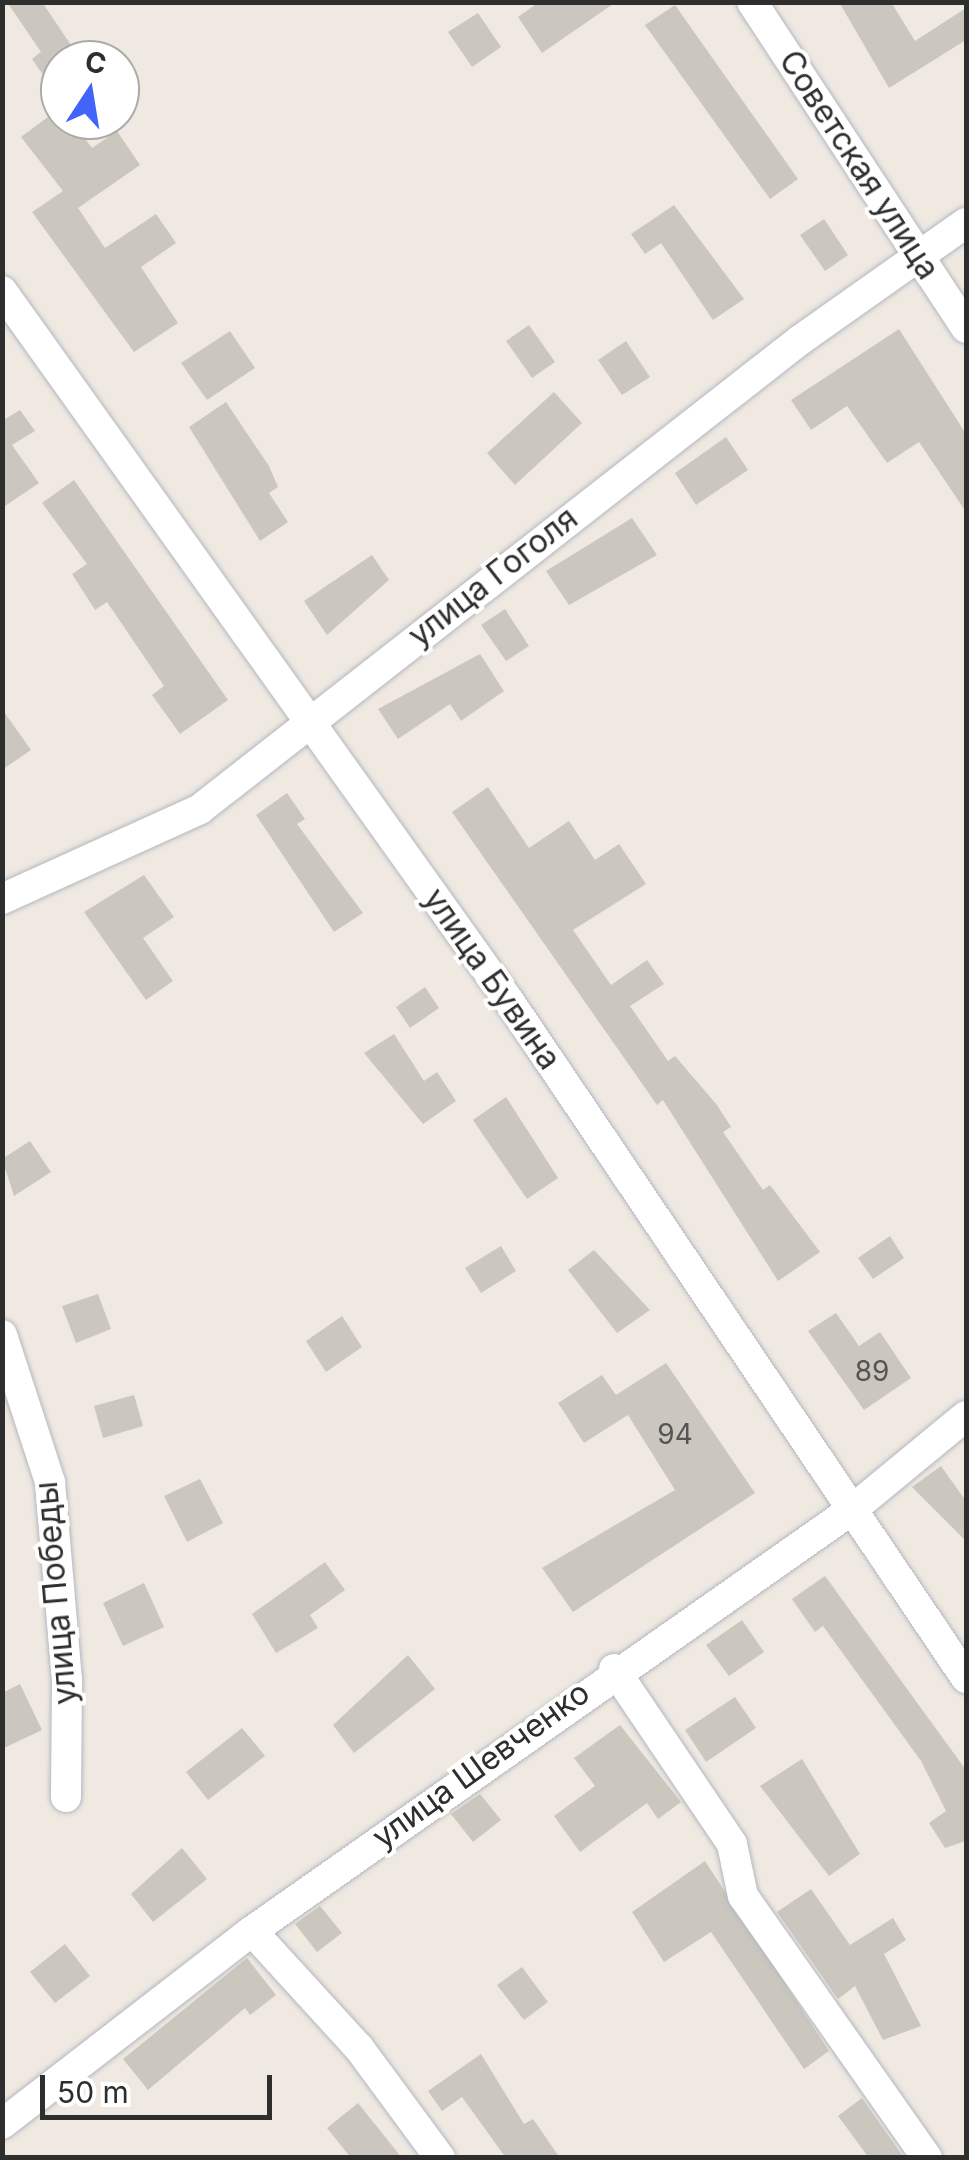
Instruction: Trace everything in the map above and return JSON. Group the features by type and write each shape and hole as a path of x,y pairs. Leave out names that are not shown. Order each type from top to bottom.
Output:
{"street":[{"name":"Советская улица","path":"752,2 966,328"},
{"name":"улица Гоголя","path":"2,900 200,809 314,725 408,643 966,223"},
{"name":"улица Бувина","path":"2,292 314,725 966,1678"},
{"name":"улица Победы","path":"2,1334 50,1482 67,1679 66,1797"},
{"name":"улица Шевченко","path":"2,2124 252,1931 614,1669 853,1509 966,1416"},
{"path":"614,1669 732,1844 742,1896 927,2158"},
{"path":"252,1931 359,2048 440,2158"}],"building":[{"path":"7,2 42,2 68,40 40,40 40,51"},
{"path":"539,2 616,2 542,53 518,17"},
{"path":"839,2 891,2 915,41 966,8 966,40 889,88"},
{"path":"675,5 798,179 770,199 645,25"},
{"path":"478,13 501,47 472,67 448,32"},
{"path":"40,53 40,70 32,59"},
{"path":"40,123 40,140 86,140 92,148 104,140 123,140 140,165 78,208 105,248 156,214 176,243 141,267 178,323 134,352 32,212 63,191 21,137"},
{"path":"674,205 744,299 713,320 661,243 645,254 631,234"},
{"path":"824,219 848,255 825,271 800,235"},
{"path":"529,325 555,362 532,378 506,341"},
{"path":"899,329 966,434 966,512 919,442 887,463 847,406 811,430 791,400"},
{"path":"230,331 255,368 207,400 181,363"},
{"path":"626,341 650,377 622,395 598,360"},
{"path":"554,392 582,423 515,485 487,453"},
{"path":"226,402 269,466 278,487 269,493 288,522 260,541 189,427"},
{"path":"20,410 35,431 12,445 39,483 2,508 2,421"},
{"path":"726,437 748,470 696,505 675,473"},
{"path":"74,480 228,700 180,734 152,695 164,686 107,602 95,610 72,574 87,564 42,503"},
{"path":"632,518 657,555 569,605 546,571"},
{"path":"372,555 389,580 327,635 304,601"},
{"path":"505,609 529,646 506,661 481,625"},
{"path":"480,654 504,691 461,721 450,704 398,739 378,709"},
{"path":"2,709 31,750 2,770"},
{"path":"488,787 529,848 569,821 595,860 619,844 646,884 573,930 611,985 647,960 664,984 630,1006 668,1061 675,1056 717,1105 731,1127 723,1132 763,1190 770,1185 820,1252 778,1281 663,1100 657,1105 452,812"},
{"path":"287,793 305,819 297,824 363,913 334,932 256,815"},
{"path":"144,875 174,917 143,938 173,981 146,1000 84,912"},
{"path":"425,987 439,1008 410,1028 396,1007"},
{"path":"394,1034 424,1081 437,1072 456,1101 423,1124 364,1053"},
{"path":"506,1097 558,1178 527,1199 473,1120"},
{"path":"30,1141 51,1172 14,1196 2,1159"},
{"path":"890,1236 904,1258 873,1279 858,1258"},
{"path":"501,1246 516,1271 481,1293 465,1268"},
{"path":"594,1250 650,1310 617,1333 568,1270"},
{"path":"98,1294 111,1329 76,1343 62,1306"},
{"path":"836,1313 859,1346 880,1332 911,1378 864,1410 808,1331"},
{"path":"342,1316 362,1347 326,1372 306,1341"},
{"path":"666,1363 755,1493 573,1612 542,1568 675,1490 628,1415 584,1443 558,1403 602,1375 616,1395"},
{"path":"134,1395 143,1426 103,1438 94,1406"},
{"path":"941,1466 966,1501 966,1541 912,1487"},
{"path":"200,1479 223,1523 187,1542 164,1496"},
{"path":"325,1562 345,1590 310,1615 318,1628 276,1653 252,1614"},
{"path":"825,1576 966,1770 966,1841 945,1848 929,1823 946,1811 921,1761 823,1626 815,1632 792,1599"},
{"path":"144,1583 164,1627 123,1646 103,1603"},
{"path":"742,1620 764,1652 729,1676 706,1645"},
{"path":"408,1655 435,1689 354,1753 333,1725"},
{"path":"20,1684 42,1730 2,1749 2,1693"},
{"path":"735,1697 756,1728 706,1762 685,1730"},
{"path":"620,1725 681,1802 658,1819 647,1803 580,1852 554,1816 595,1786 574,1758"},
{"path":"242,1728 265,1756 208,1800 186,1772"},
{"path":"802,1759 860,1854 829,1876 760,1786"},
{"path":"480,1794 501,1820 473,1842 451,1814"},
{"path":"182,1848 207,1879 153,1922 131,1894"},
{"path":"705,1861 829,2051 804,2069 711,1932 664,1962 632,1912"},
{"path":"811,1889 850,1945 893,1918 906,1940 884,1954 921,2026 883,2040 855,1986 838,1999 777,1912"},
{"path":"320,1906 342,1933 317,1952 295,1924"},
{"path":"65,1944 90,1976 55,2003 30,1972"},
{"path":"247,1958 276,1995 250,2015 245,2008 148,2090 123,2059"},
{"path":"522,1967 548,2002 524,2020 497,1985"},
{"path":"481,2054 524,2124 533,2119 560,2158 506,2158 462,2097 442,2111 428,2091"},
{"path":"862,2098 904,2158 869,2158 838,2116"},
{"path":"358,2103 402,2158 351,2158 327,2128"}]}
